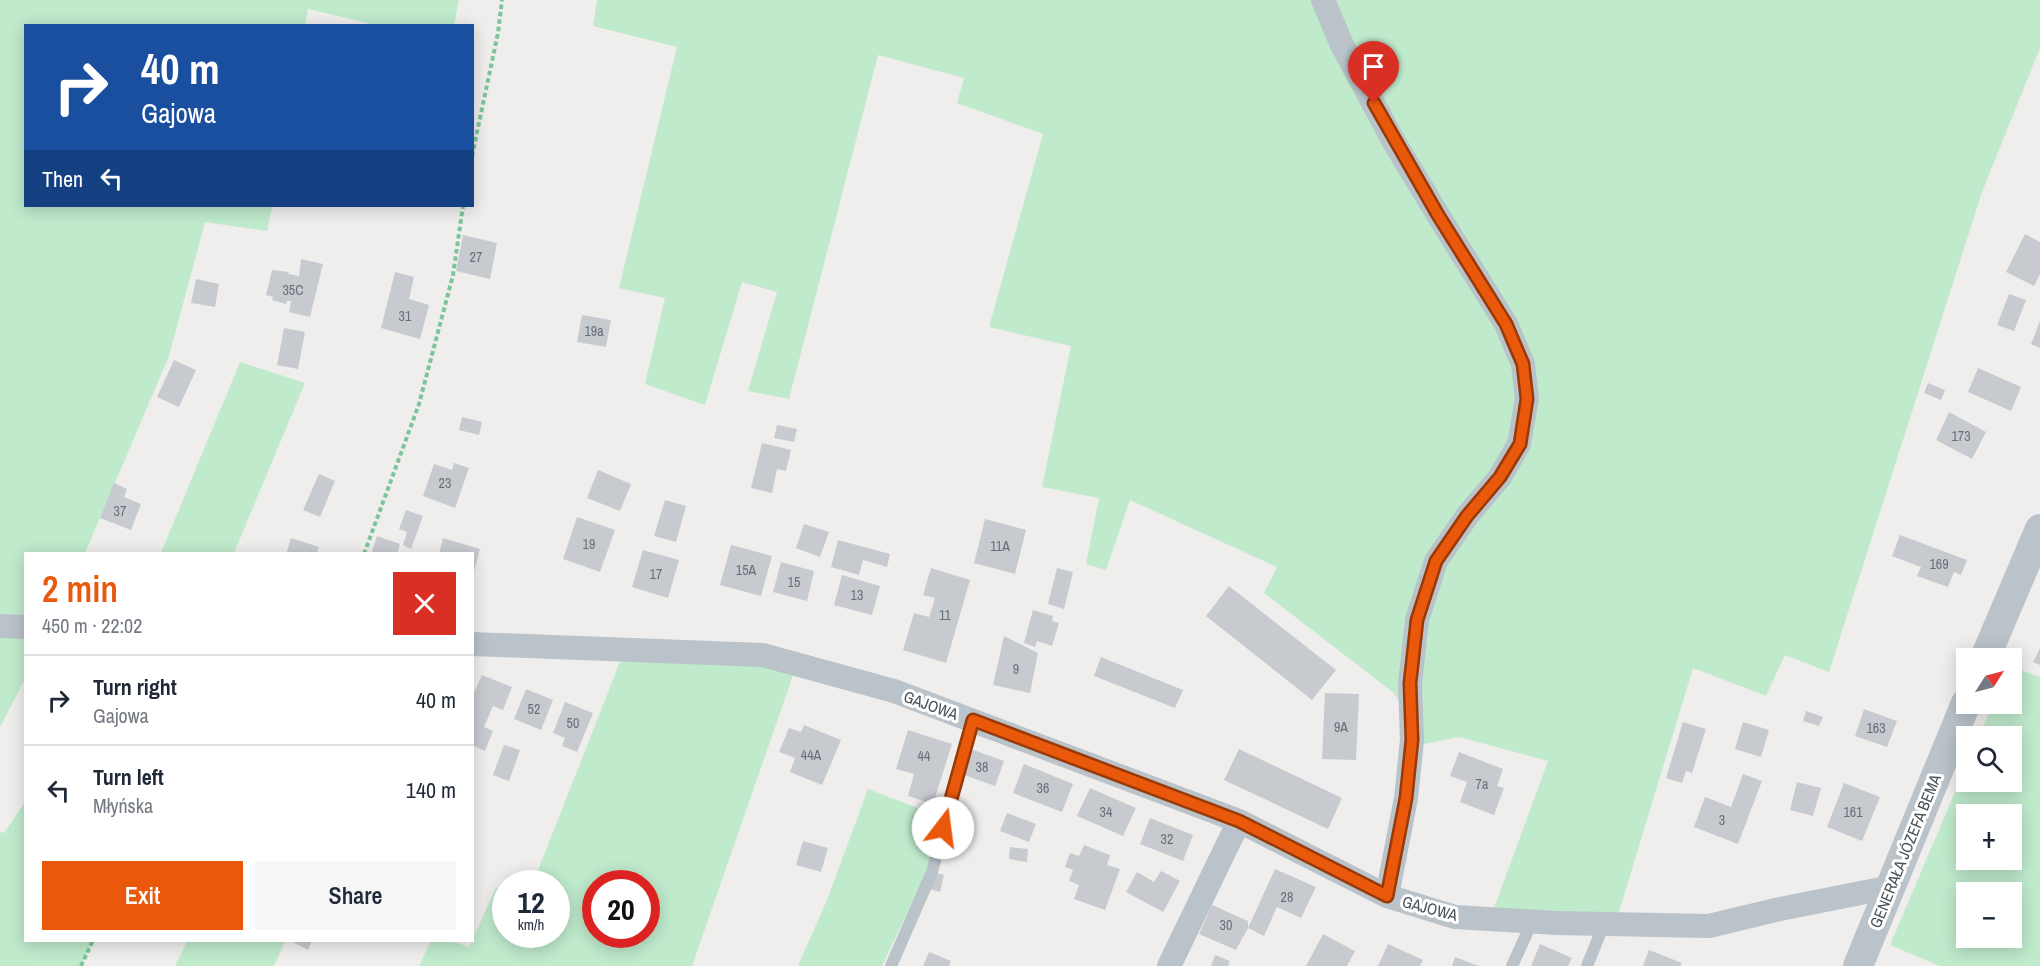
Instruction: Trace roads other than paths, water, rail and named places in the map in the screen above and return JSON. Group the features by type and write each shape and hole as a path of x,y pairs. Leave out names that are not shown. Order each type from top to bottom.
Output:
{"street":[{"path":"1323,0 1342,45 1394,142 1506,324 1523,364 1527,399 1520,444 1500,477 1467,516 1436,561 1417,620 1410,683 1412,740 1406,798 1387,896"},
{"path":"1989,648 2040,529"},
{"path":"0,626 24,627"},
{"name":"GAJOWA","path":"474,644 764,655 894,691 1239,821 1387,896 1455,917 1532,922 1709,926 1891,887"},
{"name":"GENERAŁA JÓZEFA BEMA","path":"1858,966 1962,714"},
{"path":"1169,966 1239,821"}],"lane":[{"path":"891,966 932,872 973,720"},
{"path":"1512,966 1532,922"},
{"path":"1587,966 1604,924"}]}
